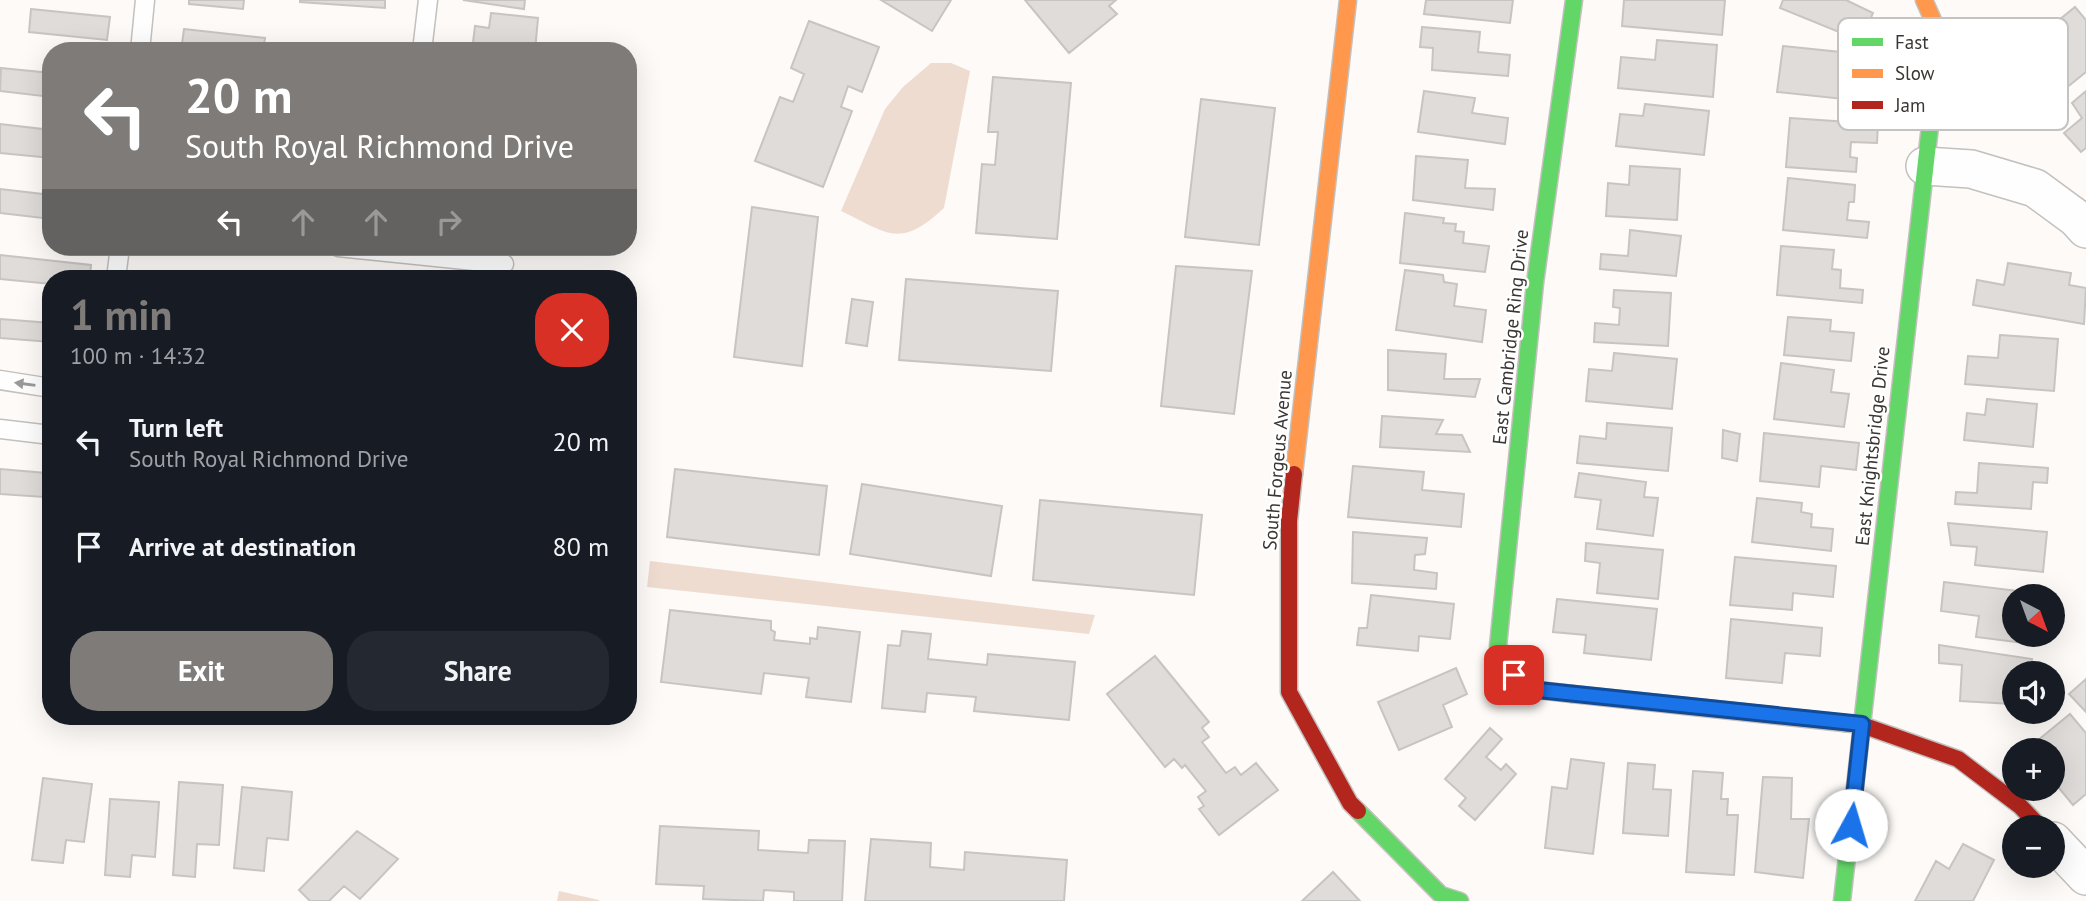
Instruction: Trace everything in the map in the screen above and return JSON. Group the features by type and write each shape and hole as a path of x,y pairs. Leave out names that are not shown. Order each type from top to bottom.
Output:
{"street":[{"name":"South Forgeus Avenue","path":"1348,0 1289,522 1289,692 1350,803 1441,895 1460,901"},
{"name":"East Cambridge Ring Drive","path":"1574,0 1535,283 1499,646 1514,675 1538,690 1862,724"},
{"name":"East Knightsbridge Drive","path":"1924,0 1932,18"},
{"name":"East Knightsbridge Drive","path":"1842,901 1929,130"},
{"path":"1925,166 1970,169 2035,187 2076,218 2086,229"},
{"path":"1862,724 1958,760 2028,815"},
{"path":"2065,854 2086,876"}],"lane":[{"path":"140,42 145,0"},
{"path":"423,42 428,0"},
{"path":"451,256 504,264"},
{"path":"0,380 42,387"},
{"path":"0,429 42,434"}],"shaded area":[{"path":"931,63 951,63 970,71 944,208 916,229 894,234 841,211 885,109 903,87"},
{"path":"650,561 1095,615 1089,634 647,587"},
{"path":"559,891 599,900 599,901 557,901"}],"building":[{"path":"189,0 244,0 243,9 189,4"},
{"path":"385,0 385,8 300,2"},
{"path":"463,0 525,0 524,9"},
{"path":"881,0 951,0 932,31"},
{"path":"1025,0 1116,0 1109,6 1117,14 1069,53"},
{"path":"1426,0 1513,0 1510,23 1424,14"},
{"path":"1624,0 1725,0 1722,35 1622,26"},
{"path":"1783,0 1846,0 1873,13 1871,18 1838,18 1838,32 1780,8"},
{"path":"2075,7 2086,20 2086,72 2068,87 2068,18 2061,18"},
{"path":"31,9 110,17 107,40 29,32"},
{"path":"491,13 538,18 536,42 473,42 475,26 489,28"},
{"path":"809,21 879,47 862,92 848,86 841,107 852,111 823,187 755,161 780,97 793,102 804,74 791,68"},
{"path":"1422,27 1480,32 1478,52 1510,55 1508,76 1432,70 1433,48 1420,47"},
{"path":"184,29 265,38 264,42 182,42"},
{"path":"1657,40 1717,45 1713,97 1618,88 1621,57 1655,60"},
{"path":"1783,46 1838,52 1838,98 1777,92"},
{"path":"1,68 42,72 42,96 0,91"},
{"path":"993,77 1071,83 1057,239 976,233 982,164 995,165 998,132 988,132"},
{"path":"1424,91 1475,98 1472,113 1508,118 1505,144 1418,132"},
{"path":"2086,91 2086,148 2081,152 2064,133 2082,118 2072,103"},
{"path":"1201,99 1275,108 1259,245 1185,237"},
{"path":"1645,104 1709,111 1704,155 1616,146 1620,114 1643,116"},
{"path":"1790,118 1838,121 1838,130 1878,130 1877,143 1851,142 1850,157 1857,158 1856,172 1786,167"},
{"path":"0,124 42,129 42,157 0,153"},
{"path":"1416,156 1468,160 1465,188 1495,189 1493,210 1413,200"},
{"path":"1630,166 1680,169 1677,220 1606,216 1608,183 1629,185"},
{"path":"1788,178 1855,185 1854,202 1849,202 1847,220 1869,222 1867,238 1783,230"},
{"path":"0,189 42,194 42,218 0,213"},
{"path":"752,207 818,217 802,366 734,357"},
{"path":"1405,213 1444,218 1443,223 1456,224 1455,231 1464,232 1463,243 1489,246 1485,272 1400,263"},
{"path":"1630,230 1681,236 1676,276 1600,269 1601,254 1628,256"},
{"path":"1781,246 1834,250 1832,269 1841,270 1840,288 1863,290 1862,303 1777,295"},
{"path":"0,255 91,265 91,270 42,270 42,283 0,279"},
{"path":"2008,263 2071,273 2069,285 2086,288 2084,324 1973,305 1977,280 2004,285"},
{"path":"1176,266 1252,271 1234,414 1161,406"},
{"path":"1405,270 1443,275 1444,282 1457,284 1454,306 1486,310 1482,342 1396,330"},
{"path":"906,279 1058,291 1051,371 899,360"},
{"path":"1614,290 1671,293 1668,346 1594,342 1595,323 1619,325 1620,308 1613,307"},
{"path":"852,299 873,302 867,346 846,343"},
{"path":"1788,317 1831,320 1830,331 1854,333 1851,361 1784,355"},
{"path":"0,319 42,322 42,341 0,338"},
{"path":"2000,335 2058,339 2054,391 1965,384 1968,356 1998,358"},
{"path":"1388,350 1446,354 1444,379 1480,379 1475,397 1388,390"},
{"path":"1614,353 1677,359 1672,409 1586,401 1589,369 1612,371"},
{"path":"1781,363 1834,370 1831,392 1849,394 1844,427 1774,419"},
{"path":"1987,399 2037,404 2033,447 1964,440 1967,413 1985,415"},
{"path":"1382,416 1443,420 1436,434 1462,435 1470,452 1380,447"},
{"path":"1607,423 1672,428 1668,471 1577,463 1580,436 1606,439"},
{"path":"1723,430 1740,434 1737,461 1722,458"},
{"path":"1764,433 1859,443 1856,470 1821,466 1819,487 1760,481"},
{"path":"1979,463 2048,468 2047,483 2033,482 2031,509 1955,504 1956,492 1977,493"},
{"path":"1353,466 1424,472 1422,490 1464,494 1461,527 1348,517"},
{"path":"0,469 42,473 42,497 0,494"},
{"path":"675,469 827,486 819,555 667,537"},
{"path":"1579,473 1646,482 1644,497 1658,498 1653,536 1597,529 1601,500 1575,497"},
{"path":"862,484 1002,506 991,576 850,554"},
{"path":"1757,498 1802,503 1801,512 1812,514 1811,527 1833,529 1831,551 1752,542"},
{"path":"1040,500 1202,515 1194,595 1033,580"},
{"path":"1948,523 2047,532 2043,572 1975,565 1977,547 1951,545"},
{"path":"1353,532 1427,538 1425,554 1415,555 1414,570 1437,573 1436,589 1352,583"},
{"path":"1586,543 1663,550 1658,599 1597,593 1600,563 1585,561"},
{"path":"1735,557 1836,566 1833,597 1793,593 1792,610 1730,605"},
{"path":"1944,582 2002,589 2002,640 1976,637 1979,616 1941,611"},
{"path":"1371,595 1454,604 1450,639 1419,636 1418,651 1357,645 1359,628 1367,628"},
{"path":"1557,599 1657,609 1651,660 1584,653 1586,635 1553,632"},
{"path":"670,610 771,621 771,630 775,632 774,640 810,644 810,638 817,639 818,627 860,632 851,702 806,697 809,678 764,673 761,694 661,682"},
{"path":"1731,619 1822,628 1820,656 1785,653 1782,683 1726,678"},
{"path":"902,631 931,634 928,659 987,665 988,654 1075,662 1069,720 974,711 976,697 927,693 925,712 882,708 888,645 900,646"},
{"path":"1939,645 2032,659 2002,661 2002,703 1960,701 1962,665 1939,663"},
{"path":"1155,656 1209,722 1202,728 1209,737 1202,742 1226,773 1235,767 1241,775 1256,763 1278,790 1219,835 1199,809 1204,806 1198,797 1206,791 1185,765 1182,768 1174,759 1165,767 1107,694"},
{"path":"1456,668 1467,694 1443,705 1452,727 1399,750 1378,702"},
{"path":"2086,679 2086,712 2069,694"},
{"path":"2070,714 2086,733 2086,794 2073,805 2065,795 2065,738 2041,738 2058,724 2065,724 2065,718"},
{"path":"1490,728 1502,739 1486,757 1501,770 1506,764 1516,774 1475,820 1459,806 1466,798 1445,779"},
{"path":"1571,759 1604,763 1593,854 1545,848 1552,787 1567,789"},
{"path":"1628,763 1655,765 1653,789 1671,790 1668,836 1623,833"},
{"path":"1693,771 1723,773 1721,799 1728,799 1727,815 1738,815 1734,875 1686,872"},
{"path":"1763,777 1792,778 1791,819 1809,819 1803,878 1755,872"},
{"path":"43,778 92,784 84,842 66,840 63,863 32,860"},
{"path":"179,782 223,785 219,845 197,844 195,877 173,875"},
{"path":"242,787 292,792 288,840 267,838 264,871 234,868"},
{"path":"110,799 159,802 155,857 132,855 130,877 105,875"},
{"path":"660,826 759,831 758,850 808,853 809,840 845,841 842,901 794,901 794,892 764,890 763,901 703,899 704,886 656,884"},
{"path":"357,831 398,859 360,899 344,886 329,901 310,901 299,890"},
{"path":"871,839 931,843 930,867 964,870 965,852 1067,860 1064,901 865,901"},
{"path":"1963,844 1994,860 1973,901 1915,901 1936,861 1949,869"},
{"path":"1333,872 1360,901 1302,901"}],"traffic: fast":[{"path":"1572,694 1538,690 1514,675 1498,646 1535,283 1574,0"},
{"path":"1842,901 1930,130"},
{"path":"1358,811 1441,895 1460,901"}],"traffic: slow":[{"path":"1294,474 1348,0"},
{"path":"1924,0 1932,18"},
{"path":"1572,694 1844,723"}],"traffic: jam":[{"path":"1294,474 1289,521 1289,692 1350,803 1358,811"},
{"path":"1844,723 1862,725 1958,759 2029,815"}],"route":[{"path":"1514,675 1538,690 1862,724 1851,825"}]}
